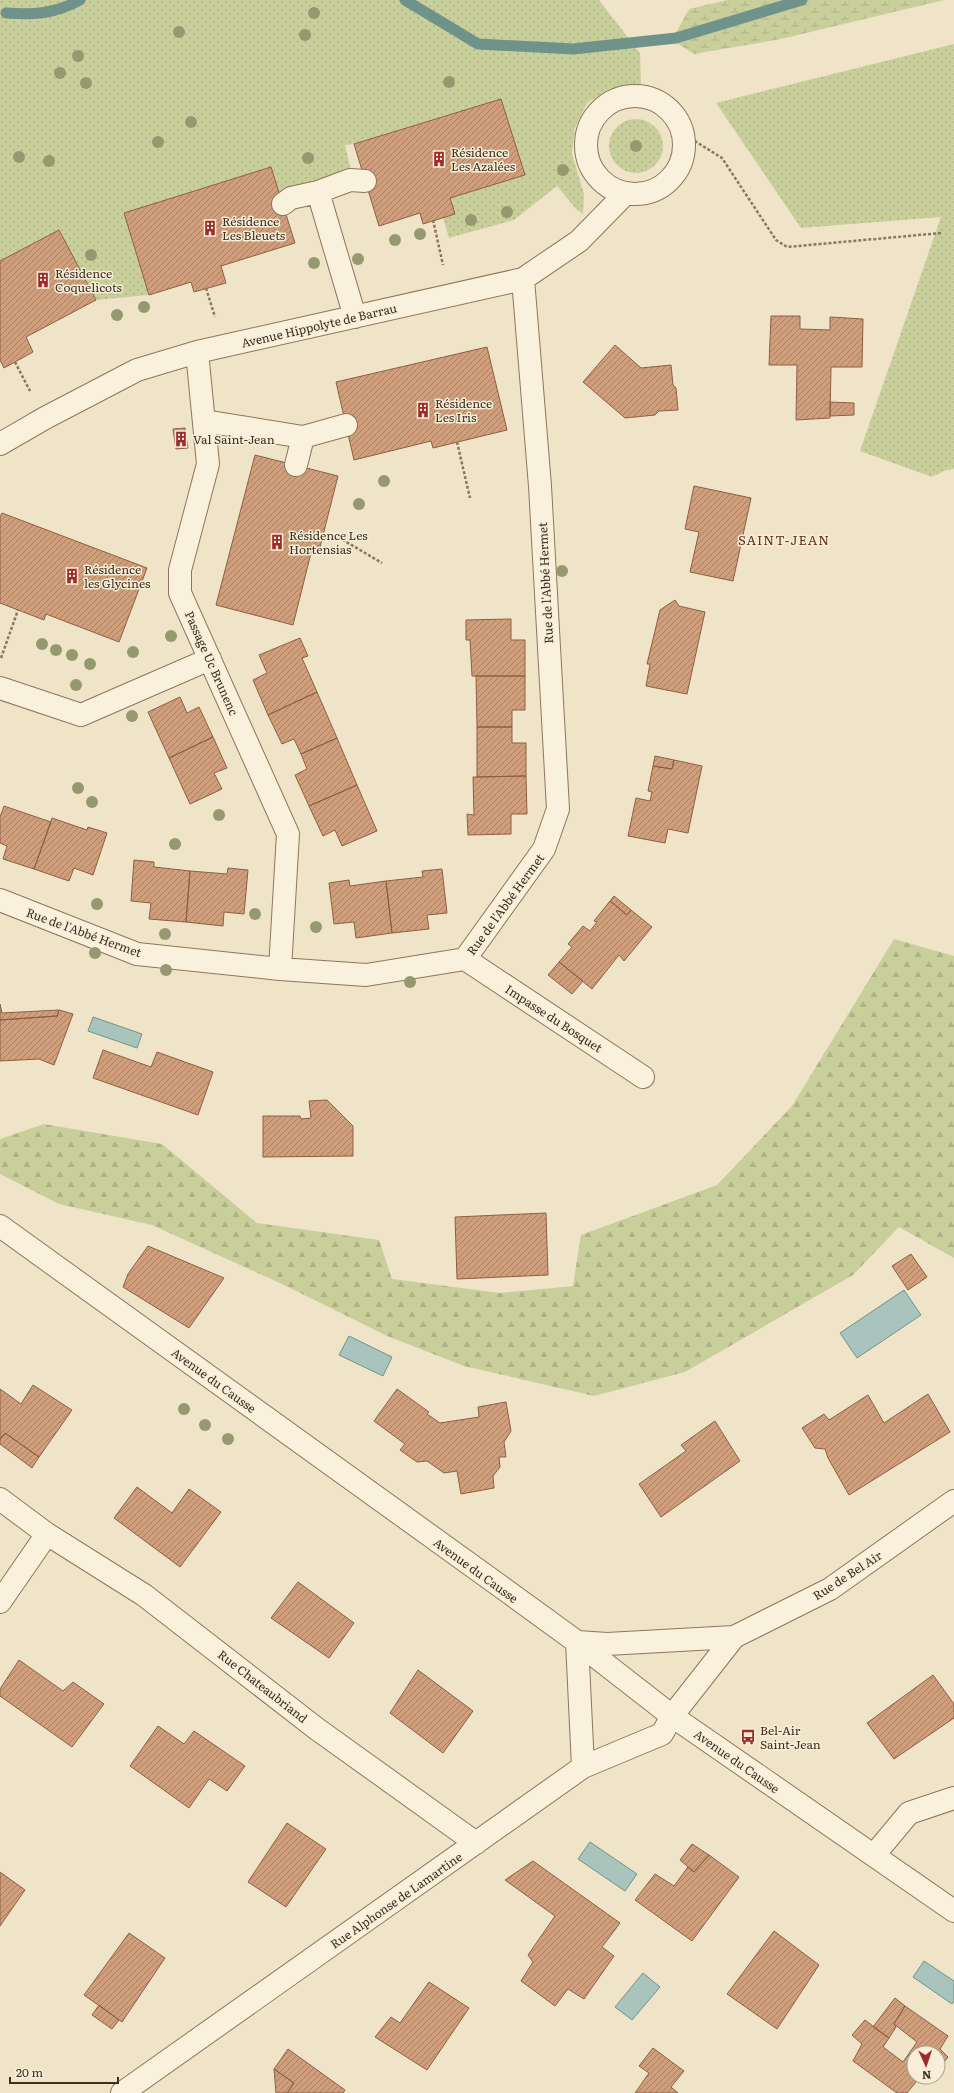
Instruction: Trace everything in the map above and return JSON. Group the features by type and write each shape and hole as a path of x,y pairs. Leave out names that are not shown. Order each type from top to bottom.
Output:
{"street":[{"path":"634,97 650,99 664,106 675,118 682,133 684,149 680,164 671,178 659,188 643,194 626,194 611,188 598,178 589,165 586,149 587,133 594,119 601,111 618,99 634,97"},
{"path":"283,204 291,198 318,192 350,180 365,181"},
{"path":"318,192 355,317"},
{"name":"Avenue Hippolyte de Barrau","path":"0,444 45,418 137,370 197,352 523,278 579,241 626,194"},
{"name":"Rue de l'Abbé Hermet","path":"0,900 137,954 280,969 366,975 464,959 544,849 558,808 541,501 523,278"},
{"name":"Passage Uc Brunenc","path":"197,352 208,464 180,570 180,593 288,834 280,969"},
{"path":"204,421 304,437 346,425"},
{"path":"296,465 304,437"},
{"path":"0,688 81,715 210,659"},
{"name":"Impasse du Bosquet","path":"464,959 643,1077"},
{"name":"Avenue du Causse","path":"0,1226 577,1642 672,1716 954,1911"},
{"name":"Rue Chateaubriand","path":"0,1499 47,1534 144,1595 317,1729 476,1843"},
{"name":"Rue de Bel Air","path":"577,1642 607,1644 734,1637 830,1589 954,1501"},
{"path":"0,1602 47,1534"},
{"name":"Rue de Bel Air","path":"672,1716 734,1637"},
{"path":"577,1642 583,1767"},
{"name":"Rue Alphonse de Lamartine","path":"122,2093 583,1767 662,1734 672,1716"},
{"path":"874,1855 909,1813 954,1798"}],"path":[{"path":"682,133 722,158 776,240 787,247 941,233"},
{"path":"433,220 444,266"},
{"path":"457,442 470,498"},
{"path":"323,536 338,537 382,563"},
{"path":"0,662 18,610"}],"green space":[{"path":"0,0 599,0 640,53 641,84 609,89 587,103 575,128 572,154 584,194 583,214 576,209 557,186 514,220 449,238 443,218 455,214 450,198 525,175 501,99 354,144 345,145 352,174 279,194 271,167 124,213 149,295 96,300 59,230 0,261"},
{"path":"728,0 944,0 781,39 694,54 672,40 689,9"},
{"path":"954,44 954,469 946,470 932,477 860,451 941,217 801,228 716,103"},
{"path":"636,119 651,124 655,127 658,131 663,146 658,161 655,165 651,168 636,173 621,168 617,165 614,161 609,146 614,131 617,127 621,124"},
{"path":"894,939 954,956 954,1258 899,1227 853,1275 685,1372 594,1396 464,1366 387,1336 284,1285 152,1225 59,1204 0,1174 0,1139 44,1124 162,1144 257,1223 379,1240 392,1279 500,1293 573,1286 581,1235 717,1185 792,1106"}],"water":[{"path":"93,1017 142,1034 137,1048 88,1031"},
{"path":"904,1290 921,1315 857,1358 840,1333"},
{"path":"349,1336 392,1357 383,1376 339,1355"},
{"path":"590,1842 637,1874 625,1891 578,1859"},
{"path":"924,1961 954,1981 954,2001 952,2004 913,1977"},
{"path":"643,1973 660,1987 632,2020 615,2007"}],"building":[{"name":"Résidence Les Azalées","path":"501,99 525,175 450,198 455,214 423,224 420,213 379,226 354,144"},
{"name":"Résidence Les Bleuets","path":"271,167 295,243 221,266 226,283 194,292 191,282 149,295 124,213"},
{"name":"Résidence Coquelicots","path":"59,230 96,300 26,337 33,352 4,368 0,360 0,261"},
{"path":"771,316 800,316 800,329 830,330 830,317 863,319 862,367 831,367 830,418 796,420 797,365 769,365"},
{"path":"615,345 641,368 671,365 673,385 676,388 678,410 659,411 655,415 625,418 583,382"},
{"name":"Résidence Les Iris","path":"487,347 507,430 433,448 431,441 354,460 336,382"},
{"path":"830,402 854,403 854,415 830,416"},
{"name":"Val Saint-Jean","path":"185,428 188,448 176,449 173,429"},
{"name":"Résidence Les Hortensias","path":"255,455 338,476 319,551 312,549 293,625 216,605"},
{"path":"694,486 751,498 733,581 690,572 699,532 685,529"},
{"name":"Résidence les Glycines","path":"2,513 147,568 119,642 46,614 44,620 0,603 0,517"},
{"path":"675,600 679,606 705,612 687,694 646,686 650,664 647,664 660,610"},
{"path":"511,619 511,640 525,640 525,676 472,676 470,640 466,640 466,620"},
{"path":"300,638 308,656 302,658 317,692 268,715 253,680 267,673 259,655"},
{"path":"476,676 525,676 525,710 512,710 512,727 477,727"},
{"path":"317,692 337,738 301,754 294,739 282,744 268,715"},
{"path":"180,697 187,713 199,707 213,737 169,758 148,712"},
{"path":"477,727 512,727 512,743 526,743 526,776 477,777"},
{"path":"213,737 227,768 214,773 222,789 190,804 169,758"},
{"path":"337,738 357,785 309,806 295,775 307,769 301,754"},
{"path":"655,756 674,760 672,769 653,766"},
{"path":"674,760 702,766 688,833 668,829 665,843 628,836 636,798 650,801 652,792 648,791 653,766 672,769"},
{"path":"526,776 527,814 511,814 511,834 468,835 467,814 474,815 473,777"},
{"path":"357,785 377,831 342,846 335,830 323,836 309,806"},
{"path":"4,806 51,822 34,869 3,859 7,846 0,843 0,817"},
{"path":"52,818 87,830 88,827 107,833 93,875 74,868 69,881 34,869"},
{"path":"134,860 154,862 154,867 190,871 186,922 149,919 151,903 131,901"},
{"path":"228,868 248,870 244,914 224,912 223,926 186,922 190,871 227,874"},
{"path":"442,869 447,913 427,915 429,929 392,933 386,881 423,877 422,871"},
{"path":"349,880 350,886 386,881 392,933 356,938 354,922 334,924 329,883"},
{"path":"614,896 631,910 627,915 610,901"},
{"path":"610,901 627,915 631,910 652,927 624,961 619,955 592,989 559,962 572,947 568,944 583,926 590,931 597,922 594,921"},
{"path":"559,962 583,981 572,994 548,975"},
{"path":"0,1004 2,1013 59,1010 57,1016 0,1020"},
{"path":"59,1010 73,1014 54,1065 39,1059 0,1061 0,1020 57,1016"},
{"path":"103,1050 151,1067 157,1052 213,1072 198,1115 93,1078"},
{"path":"327,1100 353,1126 353,1156 263,1157 263,1116 300,1116 301,1119 311,1118 309,1101"},
{"path":"546,1213 548,1275 457,1279 455,1217"},
{"path":"148,1246 224,1278 189,1328 123,1287 128,1274"},
{"path":"911,1254 927,1277 908,1290 892,1266"},
{"path":"33,1385 72,1410 39,1457 5,1433 0,1439 0,1389 21,1404"},
{"path":"397,1389 429,1412 427,1414 440,1423 479,1417 478,1407 506,1402 511,1431 504,1442 506,1457 499,1457 500,1467 493,1476 494,1488 461,1494 457,1471 444,1473 427,1461 417,1462 400,1450 405,1444 374,1421"},
{"path":"928,1394 950,1432 849,1495 828,1458 825,1449 815,1448 802,1428 824,1414 829,1420 868,1395 884,1423"},
{"path":"715,1421 740,1461 661,1517 639,1484 686,1451 681,1445"},
{"path":"5,1433 39,1457 32,1468 0,1444 0,1439"},
{"path":"137,1487 172,1513 189,1489 221,1512 180,1567 114,1518"},
{"path":"298,1582 354,1623 329,1658 271,1618"},
{"path":"19,1660 63,1691 73,1682 104,1704 72,1747 0,1696 0,1689"},
{"path":"418,1670 473,1711 443,1753 390,1713"},
{"path":"933,1675 954,1704 954,1718 894,1759 867,1723"},
{"path":"158,1726 184,1744 194,1731 245,1766 227,1791 209,1779 189,1808 130,1766"},
{"path":"287,1823 326,1849 286,1907 248,1882"},
{"path":"692,1844 709,1855 694,1872 680,1860"},
{"path":"709,1855 739,1877 692,1941 635,1900 655,1874 674,1886 688,1867 694,1872"},
{"path":"533,1861 620,1923 602,1947 614,1956 584,1999 568,1989 555,2006 521,1981 533,1962 528,1955 555,1916 505,1880"},
{"path":"0,1872 25,1890 0,1926"},
{"path":"774,1931 819,1965 777,2029 727,1994"},
{"path":"129,1933 165,1958 122,2022 84,1995"},
{"path":"429,1982 469,2008 427,2070 375,2037 391,2017 400,2023"},
{"path":"895,1998 905,2006 894,2024 896,2027 889,2038 873,2027"},
{"path":"99,2005 119,2020 112,2029 92,2015"},
{"path":"905,2006 948,2036 942,2045 915,2045 917,2042 894,2024"},
{"path":"865,2020 889,2038 883,2047 903,2062 906,2058 906,2085 914,2085 907,2093 897,2093 853,2061 862,2044 852,2035"},
{"path":"653,2048 684,2071 671,2087 678,2093 635,2093 649,2073 639,2066"},
{"path":"288,2049 345,2090 343,2093 287,2093 294,2083 274,2069"},
{"path":"274,2069 294,2083 287,2093 276,2093"}],"waterway":[{"path":"6,13 26,14 53,11 71,5 80,0"},
{"path":"405,0 478,44 573,49 676,38 802,0"}],"place":[{"name":"Résidence Les Azalées","path":"439,159"},
{"name":"Résidence Les Bleuets","path":"210,228"},
{"name":"Résidence Coquelicots","path":"43,280"},
{"name":"Résidence Les Iris","path":"423,410"},
{"name":"Val Saint-Jean","path":"181,439"},
{"name":"Résidence Les Hortensias","path":"277,542"},
{"name":"Résidence les Glycines","path":"72,576"},
{"name":"Bel-Air Saint-Jean","path":"748,1737"}],"district":[{"name":"SAINT-JEAN","path":"784,539"}]}
